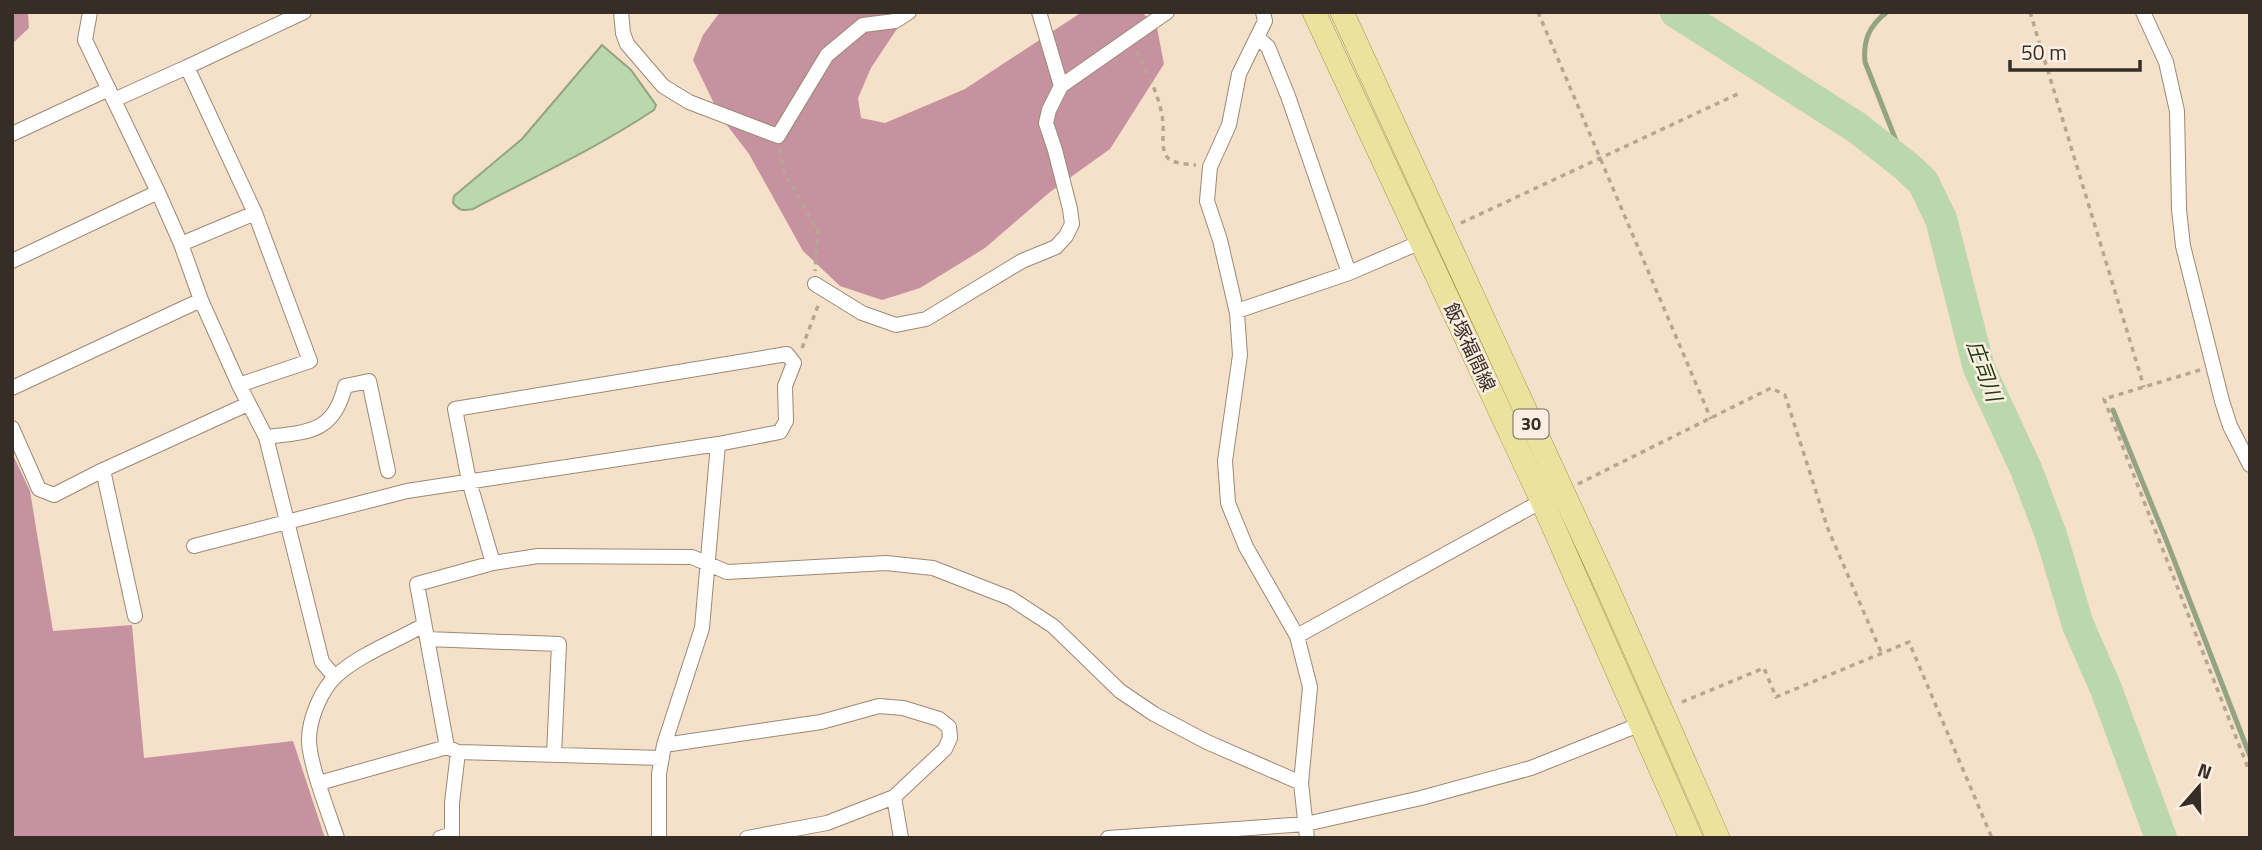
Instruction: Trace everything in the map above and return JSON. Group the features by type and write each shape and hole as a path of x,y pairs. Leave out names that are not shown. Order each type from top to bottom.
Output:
{"main road":[{"name":"飯塚福間線","path":"1314,12 1421,242 1552,496 1718,838"},
{"name":"飯塚福間線","path":"1342,12 1443,232 1552,496 1641,724 1691,838"}],"street":[{"path":"90,12 85,40 158,192 181,244 201,300 248,404 266,437 322,662 335,677"},
{"path":"12,134 187,67 304,12"},
{"path":"621,12 627,44 663,86 689,102 778,136 827,55 863,25 895,21 909,12"},
{"path":"1039,12 1061,86"},
{"path":"819,287 862,313 896,324 926,319 1022,261 1056,247 1072,224 1046,123 1061,86 1167,12"},
{"path":"1263,12 1265,21 1238,74 1229,125 1210,167 1207,201 1220,240 1237,311 1240,355 1225,461 1228,503 1246,547 1297,636 1310,687 1301,783 1306,831"},
{"path":"2143,12 2166,62 2177,111 2179,209 2183,246 2230,426 2250,465"},
{"path":"1257,37 1268,47 1288,96 1349,273"},
{"path":"187,67 255,213 310,361 239,385"},
{"path":"12,261 158,192"},
{"path":"181,244 255,213"},
{"path":"1237,311 1349,273 1421,242"},
{"path":"12,388 201,300"},
{"path":"194,546 407,491 469,481 718,444 780,432 786,421 785,386 794,362 788,354 455,409 469,481 493,563"},
{"path":"266,437 317,429 341,404 345,386 369,381 388,471"},
{"path":"12,428 39,489 54,495 248,404"},
{"path":"659,838 659,774 663,752 702,628 718,444"},
{"path":"103,470 135,616"},
{"path":"1297,636 1552,496"},
{"path":"440,838 452,834 453,750 417,584 493,563 538,556 692,557 727,572 886,563 933,568 1010,598 1053,626 1120,691 1154,714 1207,742 1301,783"},
{"path":"337,838 309,741 317,706 335,677 364,658 426,632 559,644 554,755"},
{"path":"319,783 453,750 554,755 663,752 821,722 879,706 903,708 939,719 950,727 950,738 945,749 894,797 827,823 747,838"},
{"path":"1108,838 1306,831 1531,768 1641,724"},
{"path":"894,797 901,838"}],"path":[{"path":"1538,12 1711,419"},
{"path":"2030,12 2144,387"},
{"path":"1131,36 1157,96 1163,120 1163,149 1167,158 1173,162 1210,167"},
{"path":"1443,232 1742,92"},
{"path":"778,136 783,170 818,231 819,287 804,343 794,362"},
{"path":"2213,366 2104,399 2250,773"},
{"path":"1552,496 1772,388 1786,395 1828,529 1881,652"},
{"path":"1682,702 1763,668 1776,697 1909,642 1992,838"}],"shaded area":[{"path":"12,12 28,12 29,28 12,44"},
{"path":"720,12 908,12 871,68 858,98 861,118 885,123 965,89 1082,12 1142,12 1157,28 1164,64 1110,149 1050,192 985,248 920,288 882,300 840,286 803,251 749,154 720,116 693,60 703,35"},
{"path":"602,45 631,70 656,105 654,110 588,150 473,209 462,210 455,206 454,196 522,139"},
{"path":"12,453 30,491 53,631 132,625 144,758 293,741 325,838 12,838"}],"waterway":[{"name":"庄司川","path":"1676,12 1856,127 1923,182 1941,219 1979,368 2026,469 2051,535 2078,625 2106,689 2161,838"},
{"path":"1887,12 1868,34 1865,62 1906,166"},
{"path":"2113,410 2250,756"}]}
